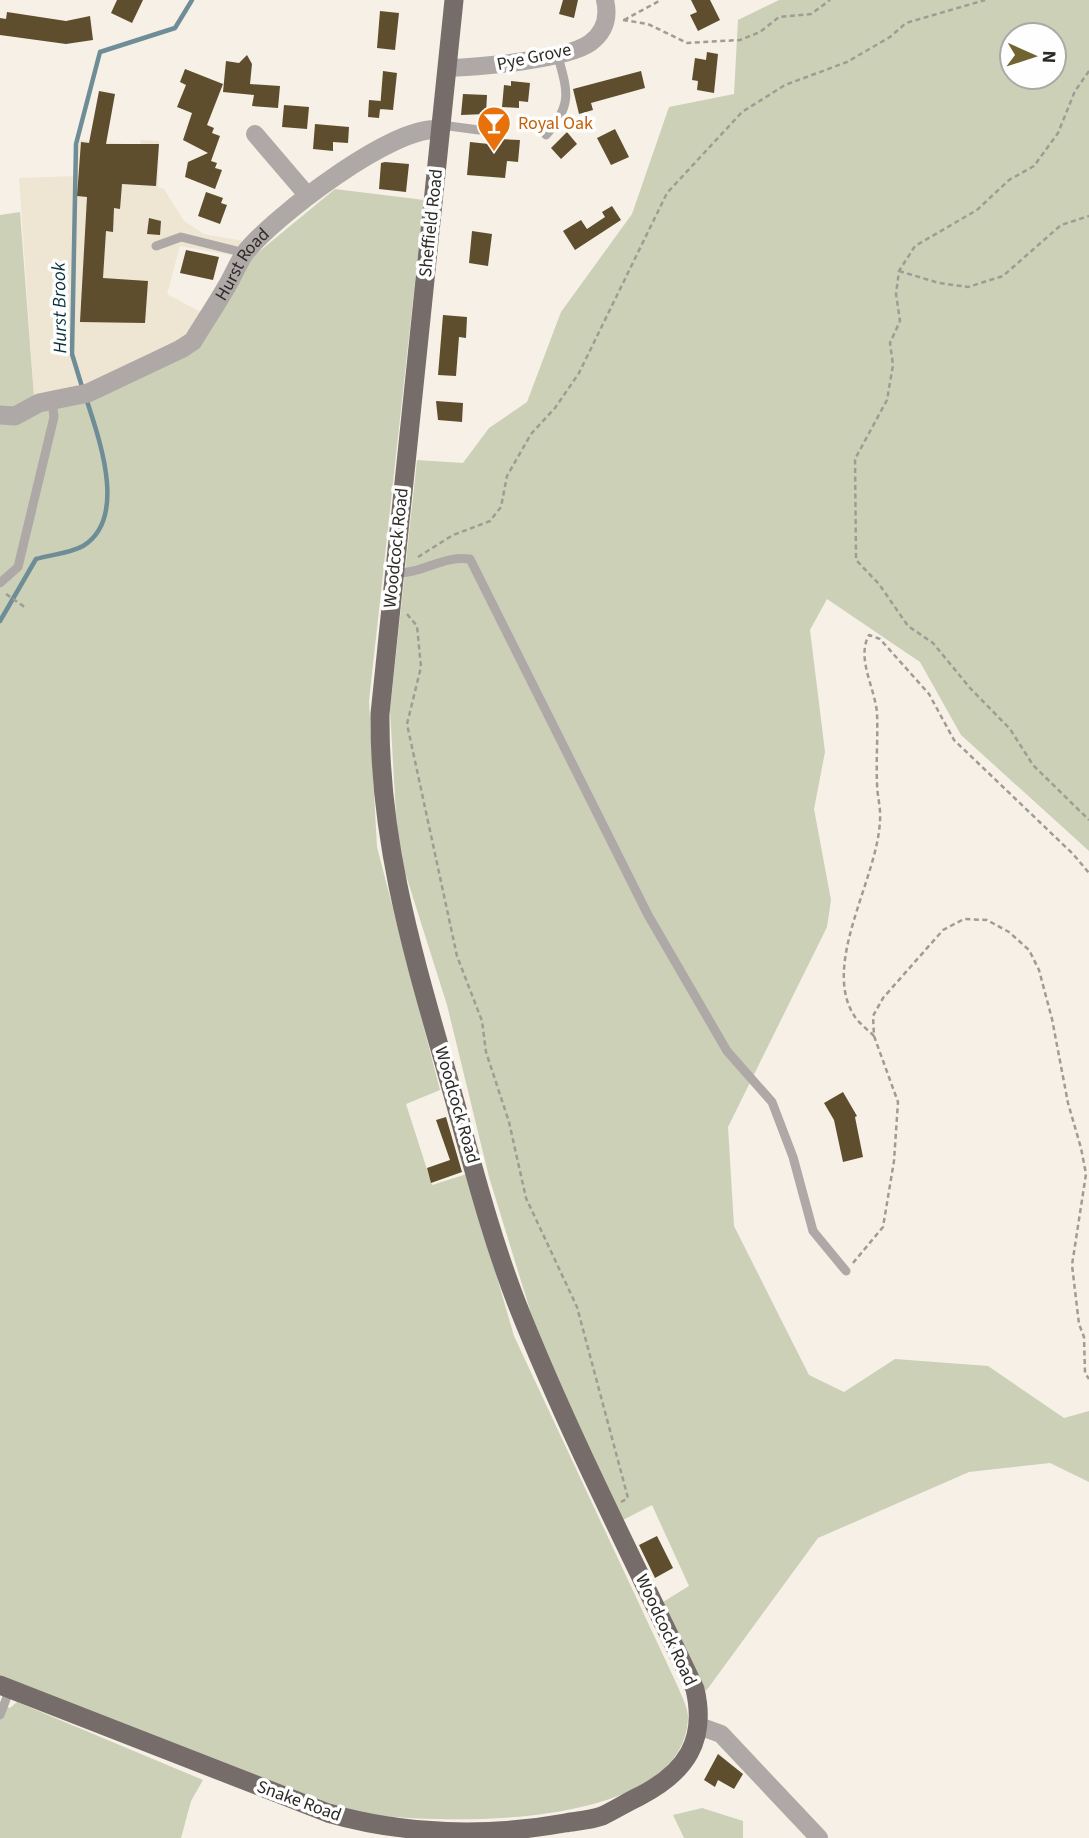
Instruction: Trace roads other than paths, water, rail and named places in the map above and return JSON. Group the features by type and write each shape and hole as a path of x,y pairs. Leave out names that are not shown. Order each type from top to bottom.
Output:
{"main road":[{"name":"Sheffield Road","path":"407,446 454,0"},
{"name":"Woodcock Road","path":"407,446 391,595 380,747 385,815 399,898 503,1262 533,1341 695,1689 699,1726"},
{"name":"Snake Road","path":"5,1687 328,1813 360,1822 419,1831 541,1828 600,1817 657,1787 673,1774 694,1743 699,1726"}],"street":[{"name":"Pye Grove","path":"447,68 477,68 587,45 615,19 605,0"},
{"name":"Hurst Road","path":"0,415 15,416 57,398 88,393 193,341 245,253 308,196 369,155 415,132 441,127"},
{"path":"255,134 308,196"},
{"path":"699,1726 721,1734 819,1838"}],"lane":[{"path":"546,135 562,116 567,103 557,53"},
{"path":"441,127 479,130"},
{"path":"156,246 181,237 245,253"},
{"path":"0,583 18,567 57,398"},
{"path":"393,573 414,573 454,556 470,559 648,915 727,1051 772,1102 793,1157 813,1231 846,1271"},
{"path":"0,1715 5,1687"}],"waterway":[{"name":"Hurst Brook","path":"83,390 72,354 76,144 100,52 175,28 192,0"},
{"name":"Hurst Brook","path":"0,621 36,559 83,546 97,533 105,516 106,476 86,398"}],"place":[{"name":"Royal Oak","path":"494,153"}]}
